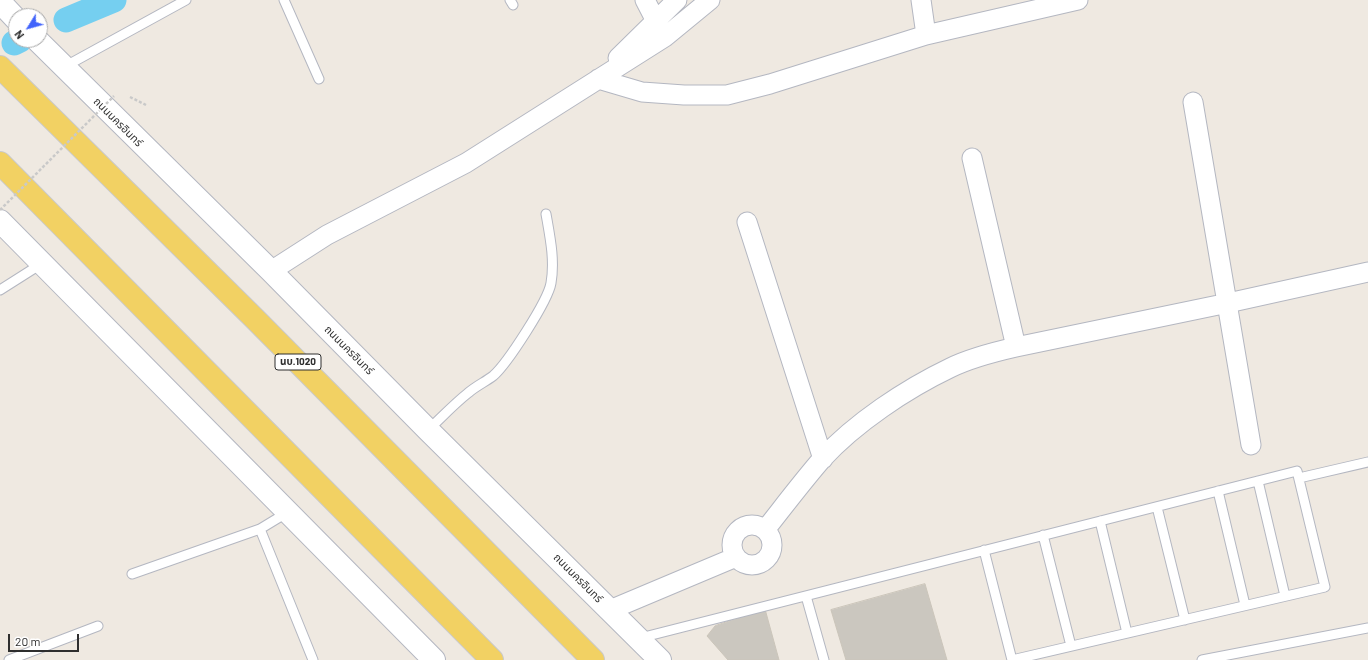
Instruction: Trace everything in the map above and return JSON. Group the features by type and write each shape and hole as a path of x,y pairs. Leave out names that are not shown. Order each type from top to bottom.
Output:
{"main road":[{"name":"ถนนนครอินทร์","path":"44,48 271,271 428,430 660,660"},
{"name":"นบ.1020","path":"0,67 249,313 594,660"},
{"path":"0,163 492,660"},
{"path":"0,221 434,660"}],"street":[{"path":"645,0 665,37"},
{"path":"598,79 655,20 677,0"},
{"path":"271,271 327,235 466,163 665,37 710,0"},
{"path":"921,0 926,35"},
{"path":"598,79 642,92 684,95 727,95 770,84 926,35 1078,0"},
{"path":"1193,102 1251,445"},
{"path":"972,158 1016,347"},
{"path":"747,222 823,459"},
{"path":"765,530 823,459 877,412 911,390 950,368 994,352 1368,272"},
{"path":"751,524 765,530 770,537 772,545 766,559 759,564 751,565 742,563 736,557 732,543 738,530 751,524"},
{"path":"610,610 736,557"}],"lane":[{"path":"63,67 186,0"},
{"path":"284,0 319,79"},
{"path":"428,430 468,392 494,375 526,333 551,285 552,248 546,214"},
{"path":"0,290 43,263"},
{"path":"1299,478 1368,462"},
{"path":"638,638 806,596 984,550 1297,471 1325,587 1012,660 984,550"},
{"path":"1258,481 1285,596"},
{"path":"1218,491 1245,605"},
{"path":"1157,507 1185,620"},
{"path":"132,574 260,529 288,512"},
{"path":"1100,521 1127,633"},
{"path":"260,529 313,660"},
{"path":"1043,535 1071,646"},
{"path":"806,596 824,660"},
{"path":"9,660 98,626"},
{"path":"1202,660 1368,628"}],"path":[{"path":"0,210 114,96"}],"building":[{"path":"925,584 947,660 846,660 831,610"},
{"path":"765,609 779,660 728,660 707,636 715,626"}],"waterway":[{"path":"66,20 114,0"}]}
